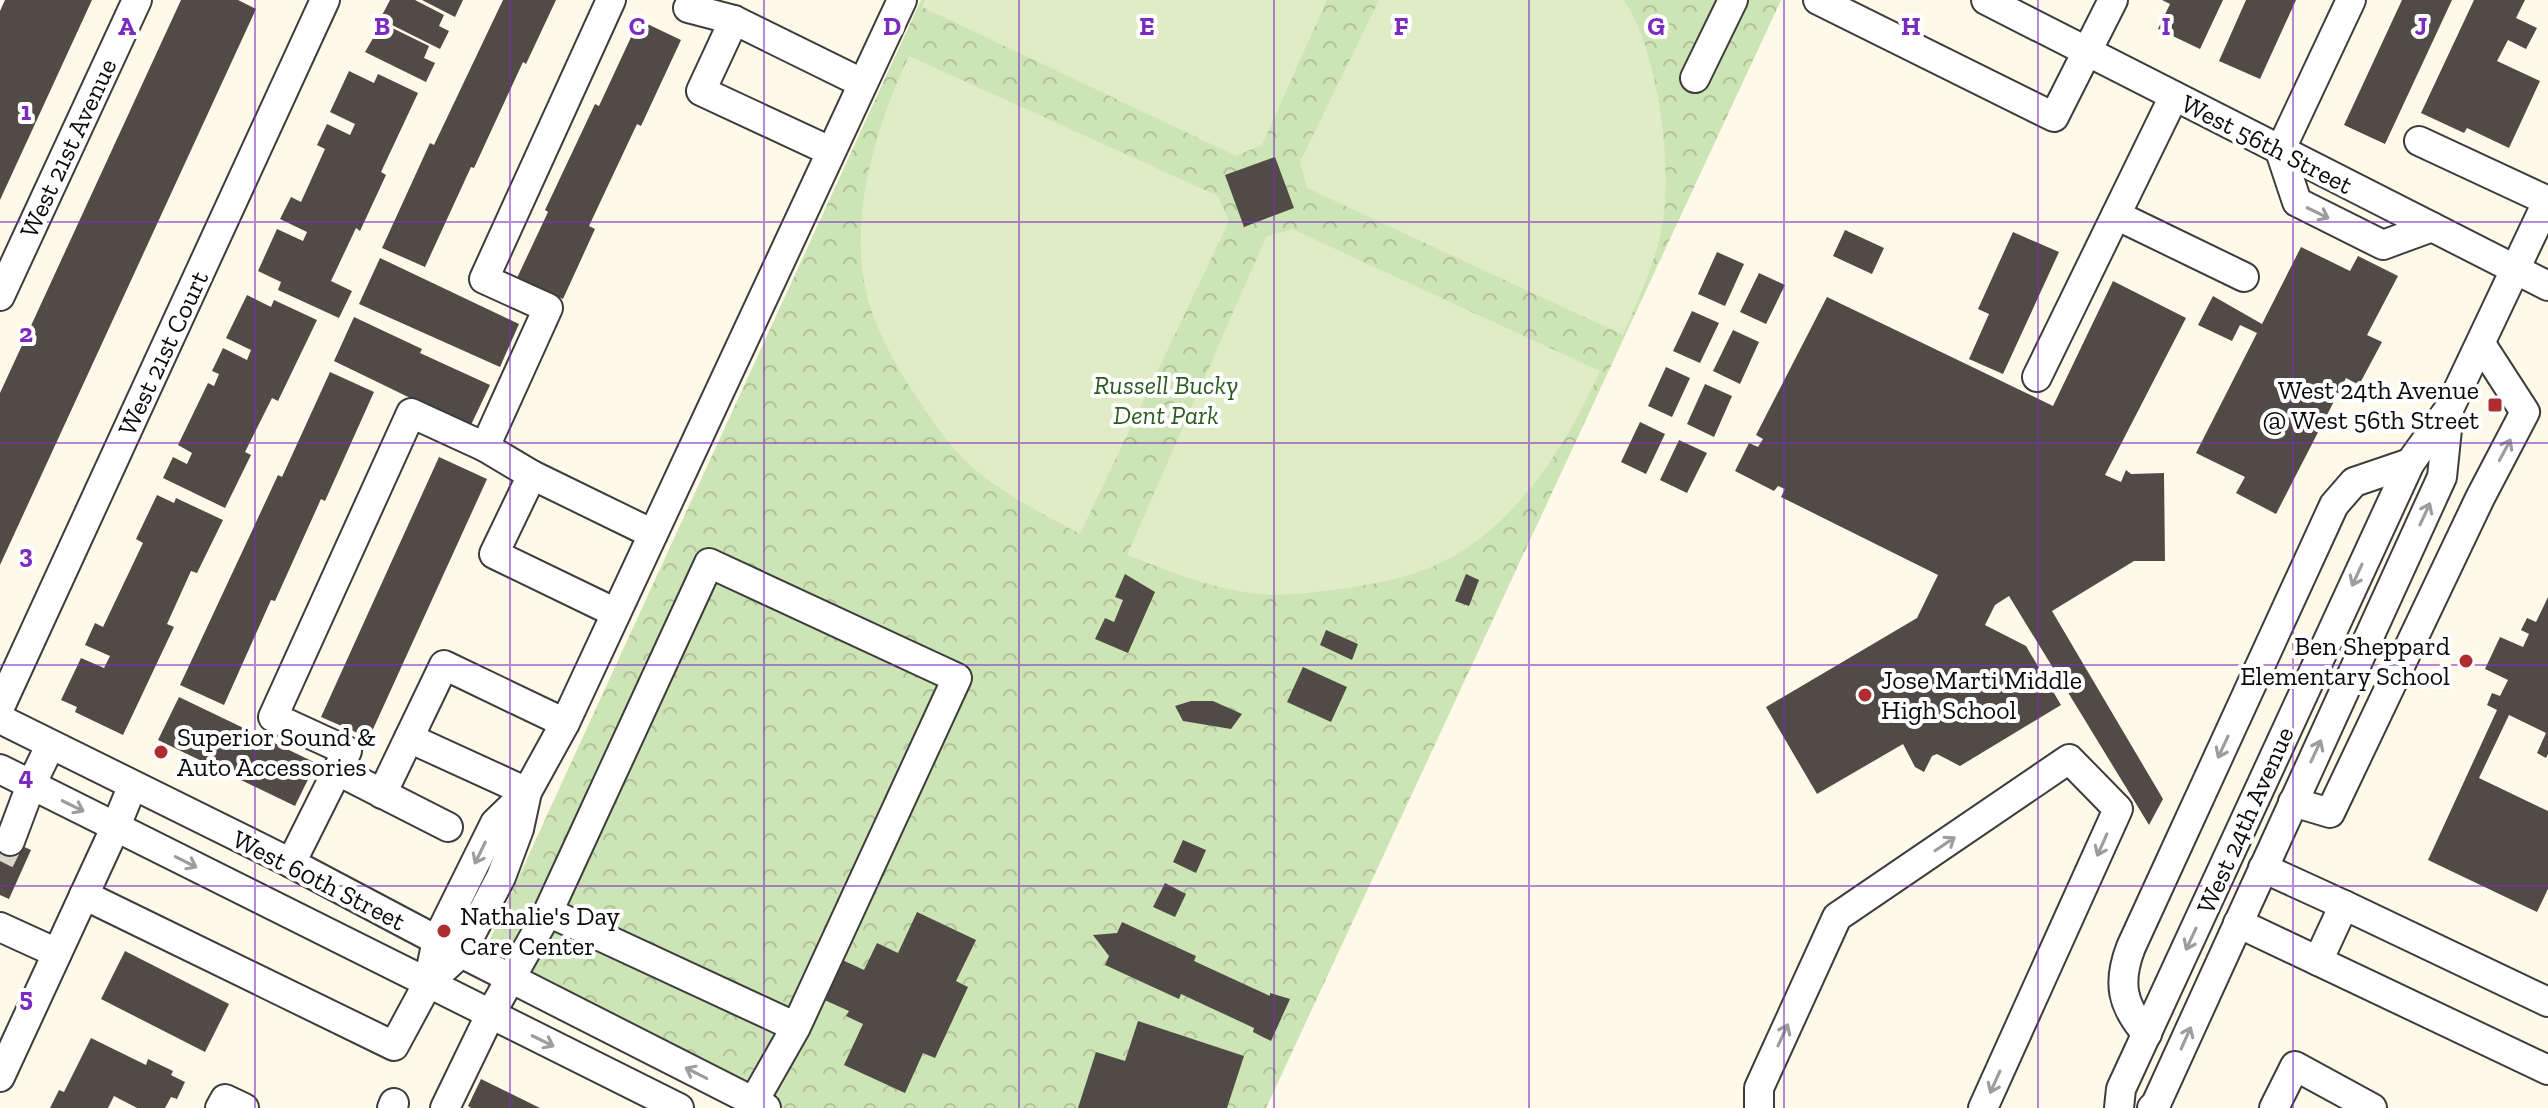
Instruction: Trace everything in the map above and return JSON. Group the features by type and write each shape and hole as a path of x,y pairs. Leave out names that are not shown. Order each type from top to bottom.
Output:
{"street":[{"name":"West 21st Avenue","path":"0,296 137,0"},
{"name":"West 21st Court","path":"0,707 325,0"},
{"path":"485,447 548,308 484,279 611,0"},
{"path":"84,895 394,1046 449,947 501,877 519,829 527,792 565,723 902,0"},
{"path":"1695,78 1733,0"},
{"path":"1818,0 2054,117 2113,0"},
{"name":"West 56th Street","path":"1986,0 2548,286"},
{"path":"2351,0 2280,151 2297,202 2383,245 2432,227"},
{"path":"681,3 734,20 862,83"},
{"path":"734,20 701,91 830,151"},
{"path":"2037,377 2174,96"},
{"path":"2419,141 2548,200"},
{"name":"West 24th Avenue","path":"2119,1108 2121,1089 2410,463 2449,409 2548,200"},
{"path":"2116,215 2244,277"},
{"path":"2293,802 2330,813 2480,498 2525,412 2481,344"},
{"name":"West 24th Avenue","path":"2152,1108 2442,477 2449,409"},
{"path":"291,863 347,751 273,717 411,413 485,447 532,475 653,534"},
{"path":"2147,1034 2127,1008 2122,993 2131,947 2334,505 2354,482 2410,463"},
{"path":"532,475 494,554 616,613"},
{"path":"445,1108 490,1015 548,912 709,563 957,678 757,1106"},
{"path":"382,794 444,665 565,723"},
{"name":"West 60th Street","path":"0,719 132,787 291,863 757,1106"},
{"path":"409,738 527,792"},
{"path":"10,841 50,746"},
{"path":"1759,1108 1759,1088 1837,917 2069,759 2118,809 1983,1108"},
{"name":"West 60th Street","path":"0,769 679,1108"},
{"path":"338,771 448,827"},
{"path":"0,1077 132,787"},
{"path":"2263,868 2548,1002"},
{"path":"2318,961 2344,905"},
{"path":"548,912 796,1027"},
{"path":"2238,923 2548,1070"},
{"path":"0,927 57,953"},
{"path":"2274,1108 2295,1066 2372,1108"},
{"path":"220,1108 225,1099 244,1108"}],"green space":[{"name":"Russell Bucky Dent Park","path":"921,0 1781,0 1266,1108 756,1108 476,970"},
{"path":"925,0 1327,0 1262,145 1236,156 922,7"},
{"path":"1379,0 1624,0 1645,46 1653,74 1663,133 1666,190 1658,245 1623,335 1307,188 1300,162"},
{"path":"909,56 1218,196 1229,221 1080,534 1010,495 964,459 941,433 915,395 874,318 862,262 863,201 876,141"},
{"path":"1292,229 1600,371 1573,424 1539,477 1498,523 1475,542 1424,570 1368,585 1283,595 1260,594 1202,582 1127,555 1266,237"}],"building":[{"path":"5,0 92,0 0,200 0,11"},
{"path":"181,0 238,0 256,9 0,565 0,393"},
{"path":"390,0 415,0 444,15 439,26 449,31 440,49 380,19"},
{"path":"422,0 463,0 455,17"},
{"path":"503,0 556,0 526,64 523,62 474,168 471,167 425,267 382,248 430,143 434,145"},
{"path":"2162,0 2223,0 2200,49 2158,29 2170,4"},
{"path":"2246,0 2296,0 2260,79 2219,61"},
{"path":"2402,0 2452,0 2385,144 2344,125"},
{"path":"2474,0 2525,0 2516,18 2537,28 2526,49 2508,40 2497,61 2540,81 2509,148 2467,128 2464,133 2421,113"},
{"path":"639,20 681,40 589,226 595,229 563,299 517,278 595,104 599,106"},
{"path":"382,23 429,46 424,58 435,63 426,82 365,52"},
{"path":"349,71 374,83 378,74 418,93 381,172 386,175 360,231 356,228 331,281 352,291 339,318 278,290 281,282 258,271 277,229 303,241 307,232 280,219 291,197 301,202 325,149 317,145 327,124 350,135 355,124 330,112"},
{"path":"1275,157 1294,208 1244,227 1225,175"},
{"path":"1845,230 1884,248 1872,274 1833,256"},
{"path":"2013,232 2059,252 2003,374 1969,359 1989,314 1978,309"},
{"path":"2301,247 2350,271 2358,256 2398,276 2367,335 2382,342 2359,385 2346,378 2276,514 2236,493 2245,477 2196,453 2257,333 2240,325 2232,341 2198,325 2213,296 2262,324"},
{"path":"1717,252 1744,264 1725,306 1698,294"},
{"path":"380,258 519,324 500,367 359,304"},
{"path":"1759,273 1785,285 1766,324 1740,312"},
{"path":"2113,281 2186,318 2105,475 2121,482 2126,470 2131,474 2164,473 2165,561 2134,561 2052,611 2163,799 2149,825 2009,596 1995,605 1985,625 2026,646 2061,705 1960,766 1937,754 1932,756 1924,772 1915,767 1903,744 1817,794 1766,707 1917,618 1938,575 1781,497 1785,489 1778,486 1774,491 1735,471 1749,443 1758,447 1763,439 1756,435 1827,297 2053,406"},
{"path":"247,295 271,307 274,300 317,320 278,401 272,398 245,452 251,455 225,508 163,478 173,457 187,464 192,453 178,445 208,383 214,386 219,374 212,371 223,348 247,360 251,350 226,338"},
{"path":"1692,311 1719,323 1700,363 1673,351"},
{"path":"354,317 422,349 420,353 490,385 470,427 334,361"},
{"path":"1733,330 1759,342 1740,384 1713,371"},
{"path":"1666,367 1690,378 1672,417 1648,406"},
{"path":"330,372 374,392 325,501 321,499 275,601 271,600 224,705 180,685"},
{"path":"1705,384 1732,396 1714,437 1687,424"},
{"path":"1640,422 1665,434 1646,474 1621,462"},
{"path":"1679,440 1707,453 1687,493 1660,480"},
{"path":"439,457 487,479 369,738 321,717"},
{"path":"157,495 174,503 176,498 223,520 197,573 191,571 167,624 174,627 123,735 75,712 77,707 61,700 81,658 104,668 110,656 85,645 95,623 103,627 143,543 136,539"},
{"path":"1125,574 1155,592 1128,653 1095,639 1105,618 1114,622 1123,600 1115,597"},
{"path":"1466,574 1479,580 1469,606 1455,601"},
{"path":"2548,597 2548,754 2546,758 2537,753 2546,733 2509,715 2479,778 2548,811 2548,889 2537,912 2428,860 2497,710 2487,705 2492,693 2500,696 2508,680 2485,669 2500,637 2523,647 2529,634 2521,630 2527,618 2536,622"},
{"path":"1326,630 1358,644 1352,660 1320,645"},
{"path":"1303,667 1347,687 1331,722 1287,702"},
{"path":"179,697 316,763 295,806 158,740"},
{"path":"1191,701 1213,701 1242,714 1231,729 1183,721 1175,706"},
{"path":"0,836 31,850 9,899 0,895"},
{"path":"1183,840 1206,850 1196,873 1173,862"},
{"path":"1165,883 1186,894 1175,917 1153,907"},
{"path":"917,912 976,940 956,981 968,987 935,1058 923,1053 905,1093 844,1065 863,1024 846,1016 849,1011 820,998 838,958 864,970 877,943 898,953"},
{"path":"1122,922 1196,956 1194,961 1270,996 1270,993 1290,999 1271,1041 1253,1032 1254,1028 1181,994 1179,999 1105,965 1109,956 1093,935 1117,933"},
{"path":"125,951 229,1004 205,1052 101,999"},
{"path":"1138,1021 1244,1056 1227,1108 1078,1108 1096,1052 1125,1061"},
{"path":"91,1038 146,1065 148,1059 173,1071 171,1075 185,1082 177,1099 171,1097 165,1108 137,1108 114,1096 108,1108 50,1108 59,1090 64,1092"},
{"path":"481,1079 540,1108 471,1108 468,1106"}],"tunnel":[{"path":"0,861 10,841"}],"place":[{"name":"West 24th Avenue @ West 56th Street","path":"2495,405"},
{"name":"Ben Sheppard Elementary School","path":"2466,661"},
{"name":"Jose Marti Middle High School","path":"1865,695"},
{"name":"Superior Sound & Auto Accessories","path":"161,752"},
{"name":"Nathalie's Day Care Center","path":"444,931"}]}
